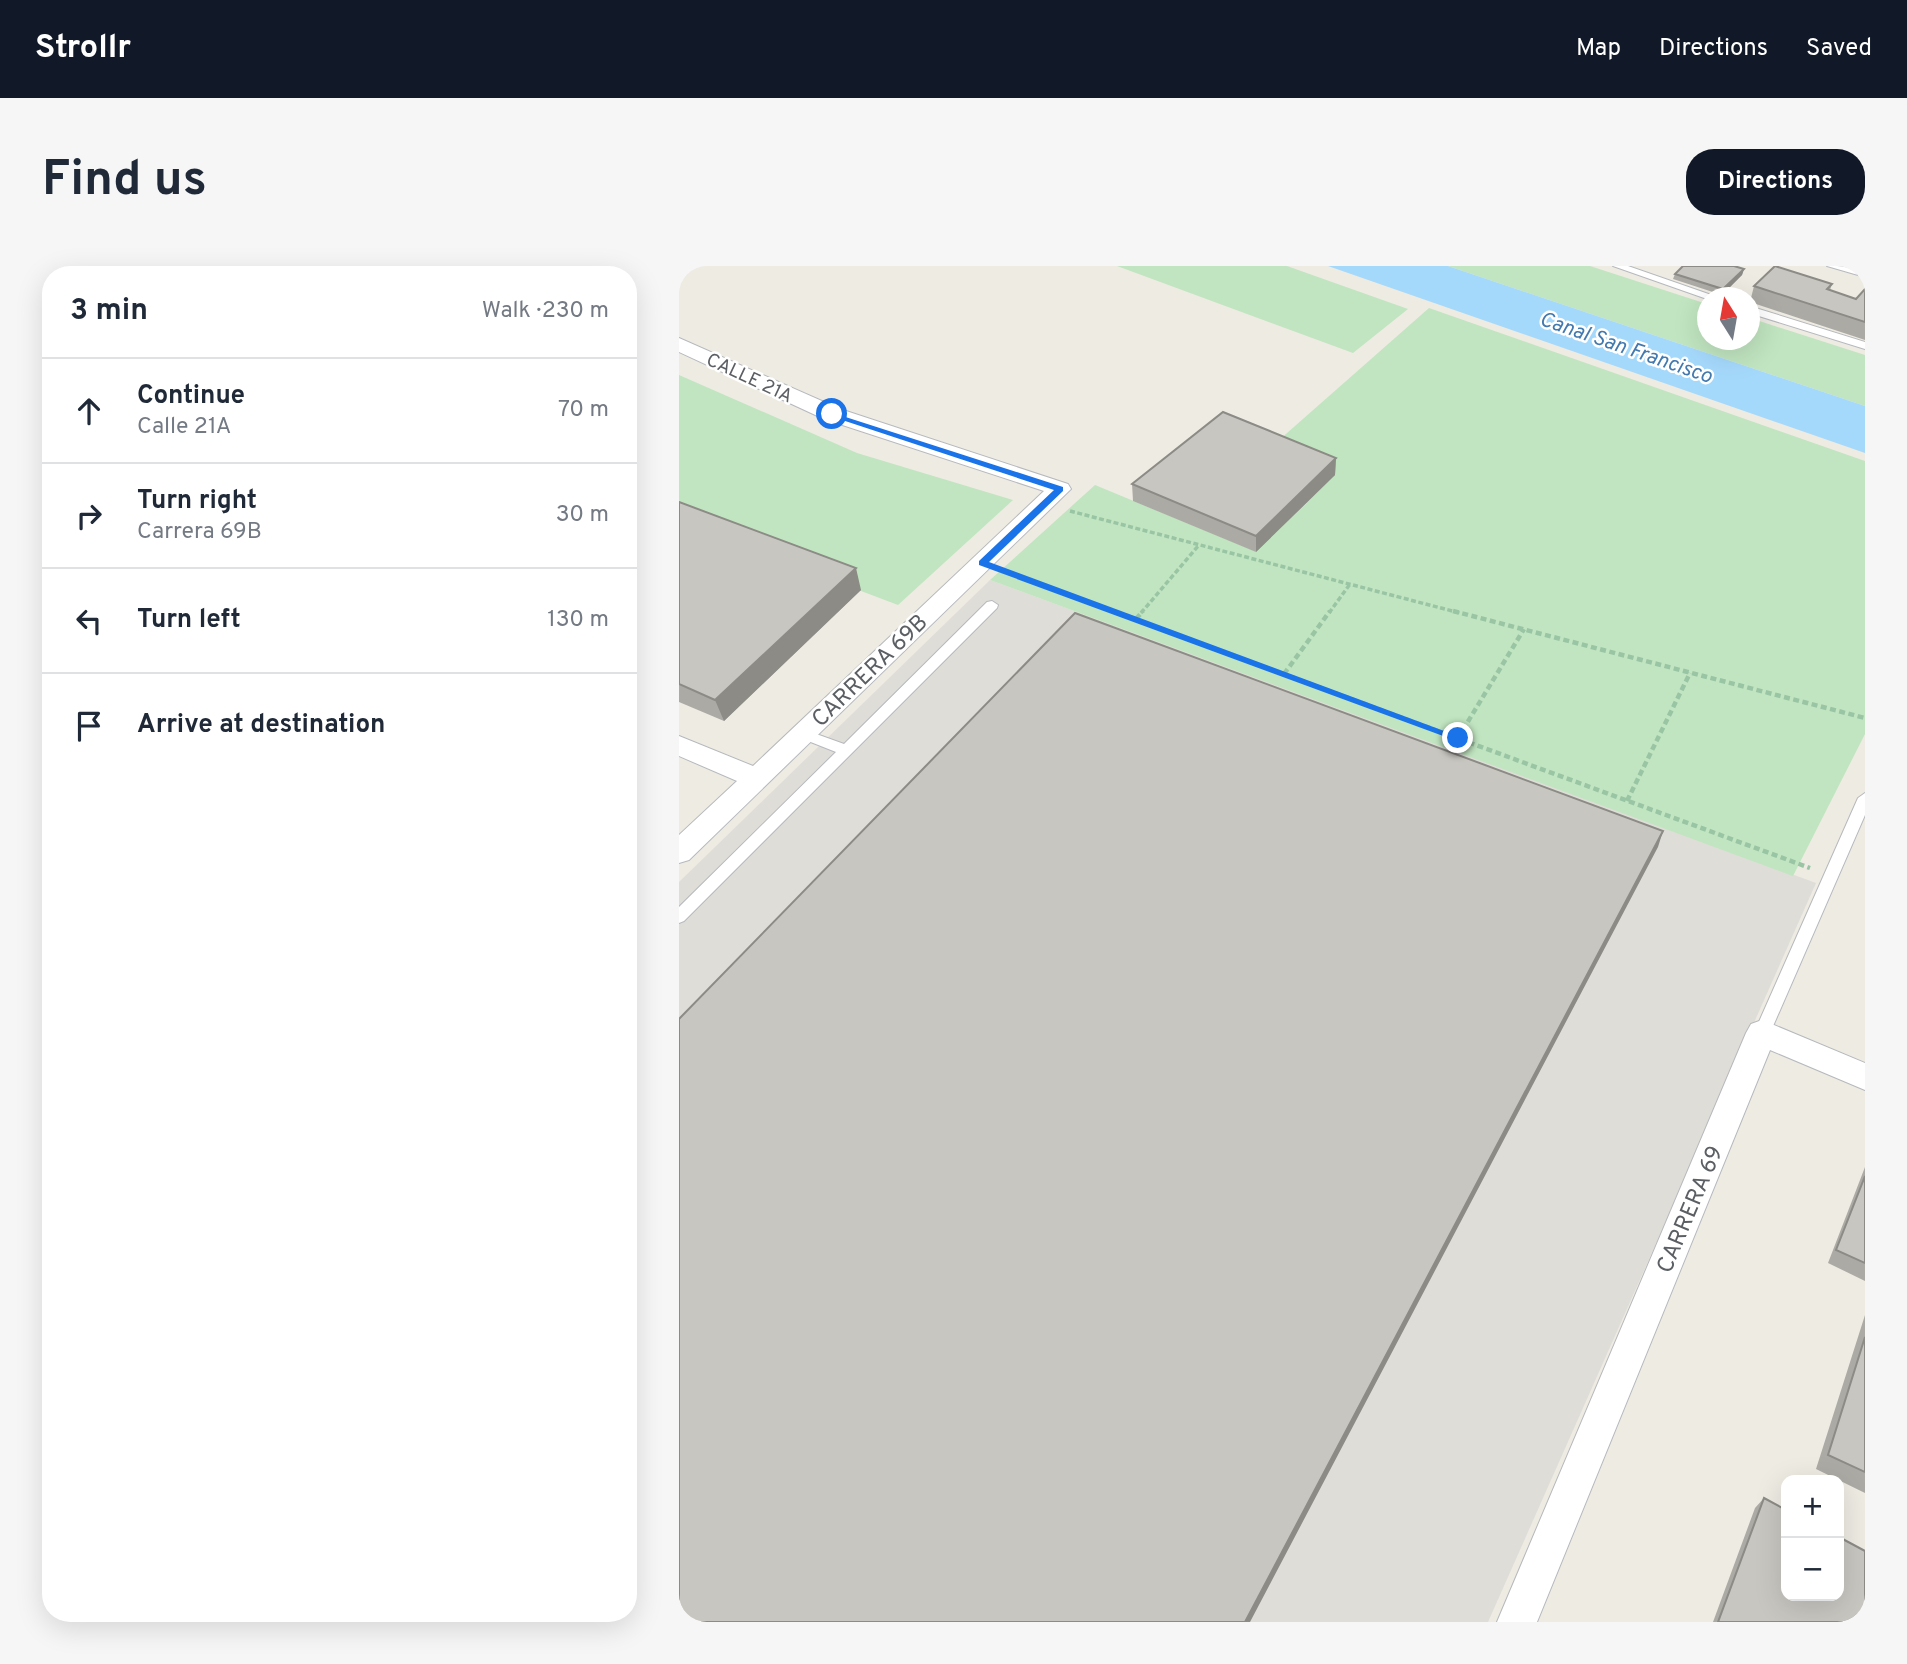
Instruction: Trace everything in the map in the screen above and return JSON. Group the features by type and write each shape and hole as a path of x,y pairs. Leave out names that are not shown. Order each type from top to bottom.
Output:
{"street":[{"name":"CALLE 21A","path":"679,344 832,414 1052,497"},
{"name":"CARRERA 69B","path":"679,852 1052,497"},
{"path":"679,746 756,778"},
{"path":"1762,1032 1865,1077"},
{"name":"CARRERA 69","path":"1517,1622 1762,1032"}],"lane":[{"path":"1618,266 1697,292"},
{"path":"1832,266 1865,274"},
{"path":"1760,313 1865,346"},
{"path":"679,917 992,605"},
{"path":"803,734 846,750"},
{"name":"CARRERA 69","path":"1762,1032 1865,798"}],"path":[{"path":"1052,497 1199,545 1865,718"},
{"path":"1136,619 1199,545"},
{"path":"983,563 1831,875"},
{"path":"1284,674 1350,584"},
{"path":"1458,738 1524,629"},
{"path":"1627,801 1690,673"}],"shaded area":[{"path":"990,580 1816,883 1488,1622 679,1622 679,882"}],"green space":[{"path":"1117,266 1287,266 1408,309 1353,353"},
{"path":"1448,266 1590,266 1697,301 1697,350"},
{"path":"1429,308 1865,461 1865,734 1793,876 990,580 1095,485 1257,552 1270,448"},
{"path":"1760,321 1865,355 1865,406 1698,350 1760,350"},
{"path":"679,375 857,453 1013,500 898,605 679,522"}],"water":[{"name":"Canal San Francisco","path":"1328,266 1448,266 1865,406 1865,453"}],"building":[{"path":"1683,266 1734,266 1744,269 1725,287 1717,287 1675,274"},
{"path":"1775,266 1832,284 1827,289 1856,299 1865,289 1865,322 1760,287 1754,286"},
{"path":"1223,412 1336,458 1256,536 1132,484"},
{"path":"679,502 856,568 715,700 679,684"},
{"path":"1075,613 1663,831 1245,1622 679,1622 679,1019"},
{"path":"1865,1176 1865,1263 1836,1250"},
{"path":"1865,1337 1865,1472 1828,1455"},
{"path":"1764,1498 1781,1507 1781,1601 1844,1601 1844,1540 1865,1551 1865,1622 1718,1622"}],"route":[{"path":"832,414 1060,489 983,563 1458,738"}]}
